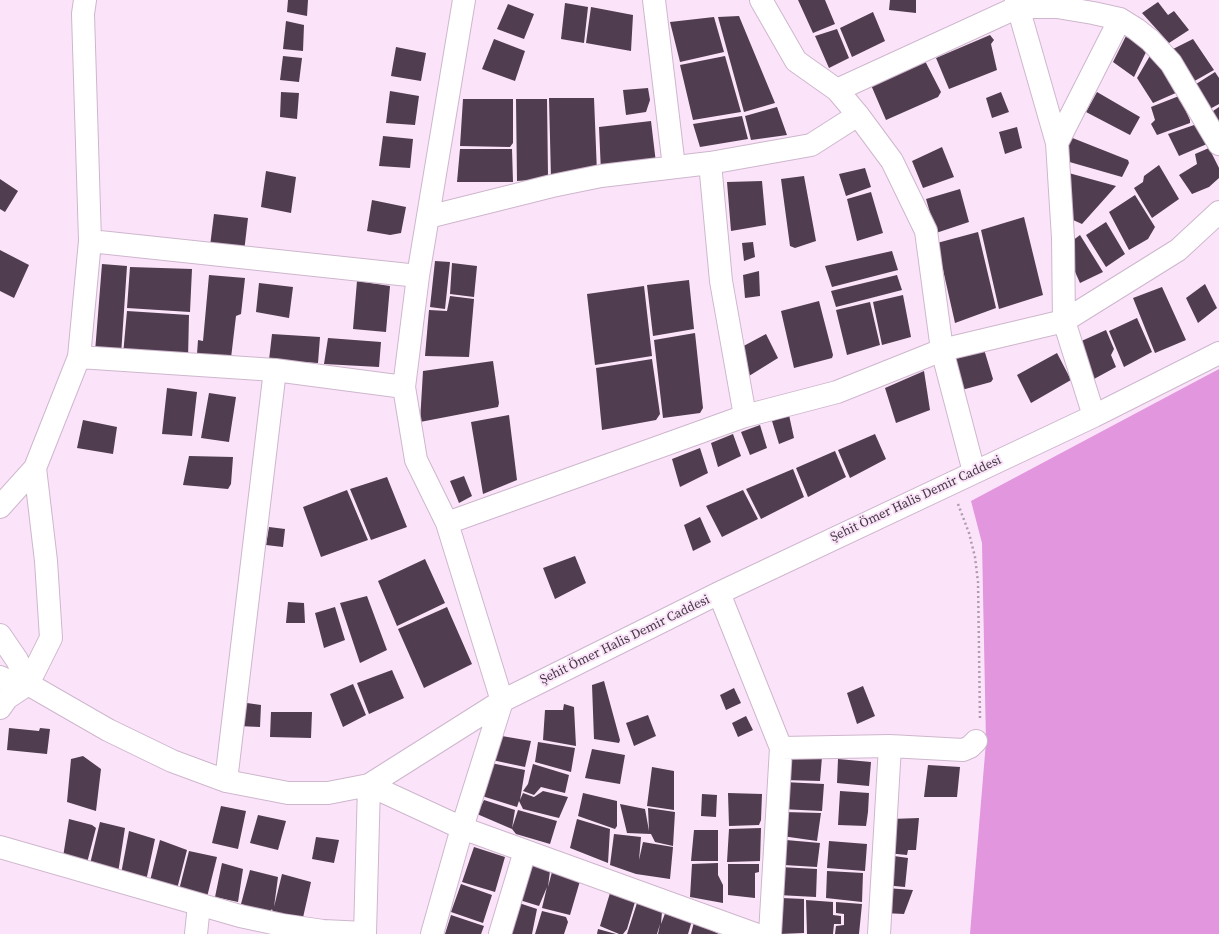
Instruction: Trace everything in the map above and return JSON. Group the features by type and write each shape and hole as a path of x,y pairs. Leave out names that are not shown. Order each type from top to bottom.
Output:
{"street":[{"path":"0,507 35,468 79,357 90,241 83,14 85,0"},
{"path":"432,934 462,828 502,701 447,523 416,460 404,387 418,276 464,0"},
{"path":"654,0 674,167"},
{"path":"761,0 796,61 837,90 858,115 892,161 926,230 942,350 974,472"},
{"path":"837,90 1017,4 1093,13 1120,19 1150,40 1171,63 1219,144"},
{"path":"1017,4 1057,143 1063,238 1064,321 1094,416"},
{"path":"1057,143 1120,19"},
{"path":"428,218 552,186 601,176 710,163 811,145 858,115"},
{"path":"710,163 720,281 745,416"},
{"path":"447,523 745,416 837,392 942,350 1064,321 1178,250 1219,212"},
{"path":"90,241 418,276"},
{"name":"Şehit Ömer Halis Demir Caddesi","path":"0,677 7,680 28,684 115,733 172,761 226,781 288,793 328,793 369,784 502,701 719,593 1094,416 1219,353"},
{"path":"79,357 275,370 404,387"},
{"path":"226,781 275,370"},
{"path":"0,708 7,698 28,684 51,638 46,561 35,468"},
{"path":"719,593 781,748 770,934"},
{"path":"0,635 18,660 28,684"},
{"path":"781,748 890,746 963,750 970,747 976,741"},
{"path":"879,934 890,746"},
{"path":"0,847 240,916 282,925 365,934 369,784 462,828 741,932"},
{"path":"500,934 525,851"},
{"path":"196,934 199,905"}],"path":[{"path":"948,484 961,510 969,533 978,582 980,735 976,741"}],"shaded area":[{"path":"1219,369 1219,934 970,934 986,742 982,543 971,501"}],"building":[{"path":"288,0 308,0 307,16 287,12"},
{"path":"798,0 825,0 835,24 813,33"},
{"path":"890,0 916,0 916,13 889,10"},
{"path":"1158,2 1168,15 1174,11 1189,30 1169,43 1142,13"},
{"path":"565,3 588,7 584,43 561,39"},
{"path":"508,4 534,14 524,39 497,29"},
{"path":"591,7 633,15 631,51 586,43"},
{"path":"873,12 885,41 852,57 840,28"},
{"path":"739,16 775,103 744,112 718,17"},
{"path":"714,17 724,52 680,62 670,22"},
{"path":"286,21 304,25 303,51 283,49"},
{"path":"837,29 849,58 829,68 815,36"},
{"path":"1128,32 1148,48 1134,77 1113,62"},
{"path":"990,35 994,40 991,44 997,70 949,89 936,58"},
{"path":"494,39 525,51 515,81 482,69"},
{"path":"1193,39 1214,70 1191,83 1173,49"},
{"path":"396,47 426,53 421,81 391,76"},
{"path":"1151,54 1160,62 1178,92 1153,103 1137,78"},
{"path":"283,56 302,58 299,82 280,80"},
{"path":"725,56 741,112 693,120 680,65"},
{"path":"924,59 941,92 938,97 886,120 871,85"},
{"path":"1215,72 1219,78 1219,104 1208,110 1193,86"},
{"path":"648,88 650,100 646,112 626,115 623,90"},
{"path":"390,91 419,96 415,125 386,123"},
{"path":"281,92 299,93 297,119 280,117"},
{"path":"1001,92 1009,112 992,118 986,98"},
{"path":"1097,92 1140,117 1130,135 1086,112"},
{"path":"1179,96 1190,123 1157,135 1151,124 1155,120 1151,107"},
{"path":"549,98 594,98 597,173 551,178"},
{"path":"463,99 513,99 513,143 510,147 460,146"},
{"path":"516,99 547,99 548,176 546,179 517,181"},
{"path":"777,107 787,135 751,140 745,116"},
{"path":"1219,107 1219,127 1210,113"},
{"path":"742,116 748,139 700,147 693,124"},
{"path":"651,121 656,163 601,172 599,127"},
{"path":"1197,124 1207,144 1179,156 1168,134"},
{"path":"1017,127 1022,148 1005,154 999,132"},
{"path":"383,136 413,139 410,168 379,166"},
{"path":"1070,137 1128,160 1129,163 1122,177 1059,159"},
{"path":"942,147 954,177 923,188 912,161"},
{"path":"1209,148 1219,168 1219,178 1209,187 1192,194 1179,175 1197,164 1195,154"},
{"path":"460,149 512,149 513,182 457,182"},
{"path":"1159,165 1179,199 1152,218 1134,188 1143,182 1144,176"},
{"path":"865,168 871,187 846,196 839,174"},
{"path":"266,171 296,177 291,213 261,207"},
{"path":"1065,172 1116,186 1082,224 1062,215"},
{"path":"804,176 816,241 795,248 790,246 781,179"},
{"path":"0,179 18,191 5,212 0,209"},
{"path":"762,181 766,225 731,231 727,182"},
{"path":"960,189 969,222 936,233 926,199"},
{"path":"871,192 883,233 857,241 847,199"},
{"path":"1135,195 1155,227 1148,239 1129,250 1109,212"},
{"path":"372,200 406,207 401,233 390,235 367,231"},
{"path":"214,214 248,218 244,252 210,246"},
{"path":"1024,217 1043,295 999,309 981,230"},
{"path":"1106,222 1125,254 1106,267 1086,235"},
{"path":"978,232 996,308 955,323 937,243"},
{"path":"1080,235 1103,272 1080,283 1064,247"},
{"path":"753,242 755,257 744,261 742,243"},
{"path":"0,250 29,265 14,298 0,291"},
{"path":"892,251 898,270 832,287 825,266"},
{"path":"435,261 450,262 445,309 430,307"},
{"path":"452,263 477,266 474,297 450,294"},
{"path":"102,264 127,266 121,355 95,352"},
{"path":"130,267 192,269 190,312 127,308"},
{"path":"759,271 760,296 745,298 743,275"},
{"path":"209,275 245,278 241,314 236,316 231,358 197,354 198,340 203,341"},
{"path":"897,275 902,290 836,307 831,291"},
{"path":"689,280 694,329 653,336 647,285"},
{"path":"357,281 390,286 386,332 353,329"},
{"path":"259,283 293,287 289,318 256,312"},
{"path":"1205,284 1217,308 1198,323 1186,298"},
{"path":"644,286 652,356 595,365 587,294"},
{"path":"1162,287 1186,340 1155,353 1133,298"},
{"path":"903,295 911,337 882,345 873,302"},
{"path":"450,296 474,299 469,357 425,356 429,310 447,311"},
{"path":"819,301 833,355 832,358 794,368 781,311"},
{"path":"870,302 880,345 847,355 836,310"},
{"path":"127,311 189,315 188,359 123,355"},
{"path":"1137,318 1152,352 1124,367 1109,331"},
{"path":"1106,330 1114,349 1111,355 1116,367 1094,379 1077,343"},
{"path":"695,333 703,408 700,413 663,418 654,340"},
{"path":"272,334 320,337 318,363 269,360"},
{"path":"766,334 778,358 749,376 738,349"},
{"path":"328,338 381,342 379,367 324,364"},
{"path":"983,346 993,379 991,382 958,391 951,357"},
{"path":"1057,353 1071,380 1031,403 1017,375"},
{"path":"652,359 660,414 656,420 602,430 596,368"},
{"path":"493,361 499,403 498,407 420,422 423,371"},
{"path":"924,371 930,410 896,423 885,388"},
{"path":"167,388 197,392 192,436 162,434"},
{"path":"209,393 236,397 229,442 201,438"},
{"path":"509,415 517,480 483,494 471,422"},
{"path":"789,415 794,438 779,444 772,421"},
{"path":"83,420 117,427 113,454 77,448"},
{"path":"760,425 767,448 750,455 741,432"},
{"path":"733,434 741,456 718,467 711,443"},
{"path":"875,434 886,459 850,478 838,450"},
{"path":"700,448 708,473 680,487 672,459"},
{"path":"835,451 846,477 808,497 796,468"},
{"path":"189,456 233,457 231,484 228,489 183,485"},
{"path":"793,469 804,497 761,519 746,489"},
{"path":"464,476 472,496 459,503 450,481"},
{"path":"387,477 407,527 371,540 350,489"},
{"path":"347,490 368,540 321,557 303,507"},
{"path":"743,490 758,519 722,537 706,506"},
{"path":"700,517 711,542 693,551 684,525"},
{"path":"269,527 285,529 283,547 266,545"},
{"path":"575,556 586,583 555,599 543,568"},
{"path":"425,559 445,603 397,626 378,581"},
{"path":"367,596 387,650 360,663 340,603"},
{"path":"288,602 304,603 305,623 286,623"},
{"path":"335,607 345,640 324,648 315,613"},
{"path":"447,607 472,664 424,688 398,629"},
{"path":"392,670 404,698 369,714 357,683"},
{"path":"604,681 620,740 619,743 594,739 592,685"},
{"path":"353,684 366,715 343,727 330,694"},
{"path":"863,686 875,716 857,724 847,693"},
{"path":"734,688 741,703 726,710 720,695"},
{"path":"240,702 261,705 260,727 238,726"},
{"path":"564,704 574,707 576,746 543,740 545,710 563,710"},
{"path":"271,712 312,712 311,738 270,737"},
{"path":"648,715 656,736 634,746 626,723"},
{"path":"746,716 753,730 738,737 732,723"},
{"path":"9,728 39,731 40,728 50,729 47,754 7,750"},
{"path":"496,735 531,741 525,767 492,760"},
{"path":"538,742 575,748 571,772 535,762"},
{"path":"592,749 625,755 620,784 585,778"},
{"path":"83,756 101,769 96,811 67,802 71,759"},
{"path":"786,756 822,757 820,781 785,780"},
{"path":"838,759 871,762 869,786 837,783"},
{"path":"491,763 525,770 520,800 523,793 534,797 543,791 568,797 559,818 523,809 519,801 517,807 482,796"},
{"path":"533,764 569,775 565,793 541,787 534,795 523,791 528,784"},
{"path":"928,765 960,767 957,797 924,797"},
{"path":"652,767 674,771 674,810 647,806"},
{"path":"783,782 824,784 822,811 781,809"},
{"path":"840,791 869,793 866,826 838,825"},
{"path":"583,793 617,801 617,826 615,829 578,816"},
{"path":"728,793 762,794 761,820 759,825 729,826"},
{"path":"702,794 717,795 716,817 701,816"},
{"path":"484,800 515,810 512,828 518,810 557,821 550,844 516,834 512,829 477,814"},
{"path":"620,804 645,809 649,831 648,808 675,812 673,846 655,842 651,834 627,833"},
{"path":"221,806 246,811 238,849 212,843"},
{"path":"784,812 821,813 817,841 782,836"},
{"path":"258,815 286,821 278,850 250,843"},
{"path":"919,818 916,850 908,850 907,855 887,853 891,819"},
{"path":"69,819 92,825 96,828 87,863 63,857"},
{"path":"577,819 610,829 608,863 570,848"},
{"path":"100,822 125,828 118,873 90,864"},
{"path":"761,828 760,861 727,862 729,829"},
{"path":"694,830 718,830 718,861 691,861"},
{"path":"129,831 155,839 146,881 121,874"},
{"path":"614,834 641,837 639,860 643,842 673,847 670,879 636,874 610,865"},
{"path":"316,837 339,840 334,863 312,859"},
{"path":"160,840 187,850 177,889 150,881"},
{"path":"786,840 820,843 817,867 784,865"},
{"path":"829,841 867,844 865,871 827,868"},
{"path":"474,847 505,857 495,892 462,882"},
{"path":"189,851 217,857 207,897 179,890"},
{"path":"887,855 908,858 905,887 884,885"},
{"path":"525,862 550,871 548,887 552,872 580,881 570,915 542,908 547,887 539,906 513,898"},
{"path":"222,863 243,869 238,902 215,897"},
{"path":"718,863 718,875 723,885 723,903 690,897 692,864"},
{"path":"728,864 759,864 759,872 755,873 755,898 728,895"},
{"path":"780,867 817,869 816,897 778,895"},
{"path":"250,870 278,877 274,907 282,874 311,882 302,922 274,916 272,909 269,913 241,904"},
{"path":"827,871 863,873 862,902 826,898"},
{"path":"461,884 492,895 483,923 451,912"},
{"path":"886,888 913,890 904,914 884,913"},
{"path":"610,893 635,902 627,929 623,934 619,934 600,926"},
{"path":"782,898 804,899 804,933 779,934"},
{"path":"806,900 833,902 833,915 841,916 841,924 834,924 833,934 807,934"},
{"path":"513,901 537,909 532,934 505,934"},
{"path":"836,902 862,904 859,934 835,934 836,926 844,925 844,914 836,913"},
{"path":"637,903 662,911 661,924 666,911 689,919 691,924 688,934 658,934 660,924 657,934 627,934"},
{"path":"542,911 566,917 568,922 564,934 535,934"},
{"path":"451,915 484,926 481,934 445,934"},
{"path":"694,922 719,934 691,934"},
{"path":"598,929 616,934 597,934"}]}
